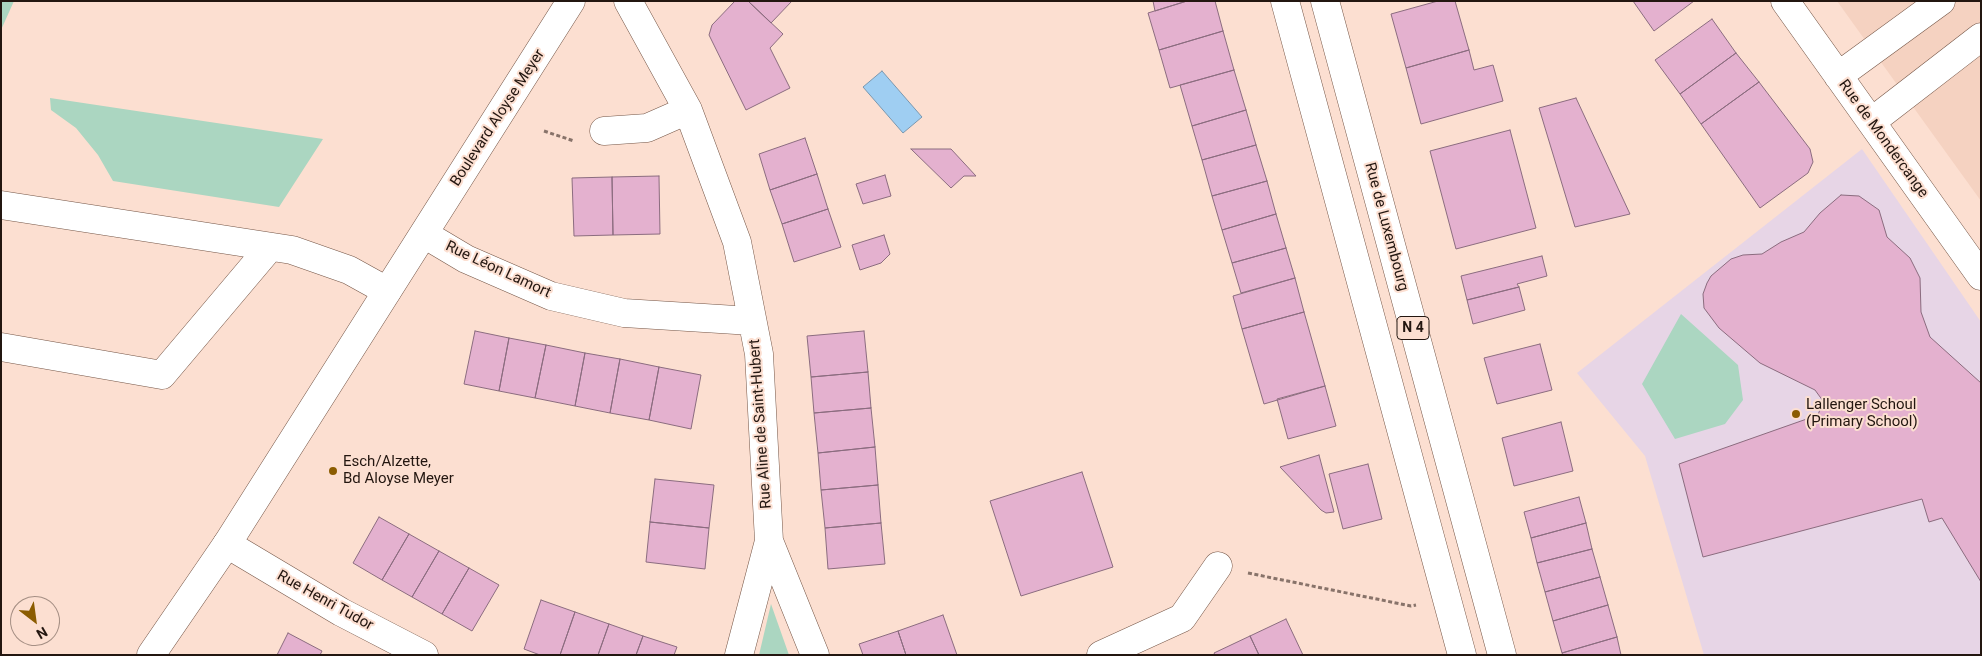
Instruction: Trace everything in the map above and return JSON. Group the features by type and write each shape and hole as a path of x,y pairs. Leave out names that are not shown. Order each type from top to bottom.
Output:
{"main road":[{"name":"Boulevard Aloyse Meyer","path":"151,655 227,544 572,1"},
{"name":"Rue Aline de Saint-Hubert","path":"628,1 688,110 737,242 759,354 768,541 739,655"},
{"name":"N 4","path":"1285,1 1462,655"},
{"name":"Rue de Luxembourg","path":"1325,1 1502,655"},
{"name":"Rue de Mondercange","path":"1785,1 1981,276"},
{"path":"1838,76 1941,1"},
{"path":"1871,122 1981,37"},
{"path":"604,131 646,128 688,110"},
{"path":"1,204 292,250 348,270 388,291"},
{"name":"Rue Léon Lamort","path":"424,234 466,259 551,296 624,313 752,321"},
{"path":"1,347 162,375 270,247"},
{"path":"768,541 815,655"},
{"name":"Rue Henri Tudor","path":"227,544 341,612 424,655"},
{"path":"1101,655 1182,618 1218,566"}],"path":[{"path":"1218,566 1410,606 1446,597"}],"shaded area":[{"path":"1837,1 1981,1 1981,201 1911,104"},
{"name":"Lallenger Schoul (Primary School)","path":"1862,149 1981,322 1981,655 1704,655 1645,456 1577,373"}],"green space":[{"path":"1,1 14,1 1,30"},
{"path":"50,98 323,139 279,207 113,181 98,155 76,128 51,110"},
{"path":"1681,314 1738,365 1743,400 1725,424 1675,439 1642,384"},
{"path":"771,604 789,655 759,655"}],"water":[{"path":"882,71 922,117 903,133 863,87"}],"building":[{"path":"735,1 748,1 783,34 770,48 790,88 746,110 709,35 712,25"},
{"path":"748,1 792,1 771,23"},
{"path":"1153,1 1187,1 1155,11"},
{"path":"1187,1 1215,1 1223,31 1159,50 1148,13"},
{"path":"1438,1 1455,1 1469,50 1406,68 1391,14"},
{"path":"1633,1 1694,1 1654,31"},
{"path":"1712,19 1736,53 1680,94 1655,60"},
{"path":"1223,31 1234,70 1170,88 1159,50"},
{"path":"1469,50 1474,70 1493,65 1503,101 1421,124 1406,68"},
{"path":"1736,53 1759,82 1701,124 1680,94"},
{"path":"1234,70 1246,110 1192,126 1180,85"},
{"path":"1759,82 1810,149 1813,162 1808,173 1760,208 1701,124"},
{"path":"1576,98 1630,214 1575,227 1539,108"},
{"path":"1246,110 1256,145 1202,160 1192,126"},
{"path":"1510,130 1536,228 1456,249 1430,151"},
{"path":"805,138 817,174 770,190 759,154"},
{"path":"1256,145 1267,181 1212,196 1202,160"},
{"path":"911,149 951,149 976,176 964,176 951,188"},
{"path":"817,174 828,209 782,224 770,190"},
{"path":"885,175 891,196 863,204 856,184"},
{"path":"659,176 660,234 613,235 612,177"},
{"path":"612,177 613,235 574,236 572,178"},
{"path":"1267,181 1276,214 1222,230 1212,196"},
{"path":"1841,195 1859,196 1879,210 1887,237 1910,258 1920,278 1921,312 1930,337 1981,383 1981,582 1942,518 1929,522 1922,499 1703,557 1679,464 1818,415 1823,401 1815,390 1760,363 1719,328 1704,308 1703,294 1707,283 1711,276 1731,259 1743,255 1762,254 1781,242 1804,232 1820,213"},
{"path":"828,209 841,247 794,262 782,224"},
{"path":"1276,214 1286,248 1232,263 1222,230"},
{"path":"884,235 890,254 881,263 860,270 852,245"},
{"path":"1286,248 1295,278 1241,293 1232,263"},
{"path":"1542,256 1547,276 1517,284 1519,287 1467,300 1461,276"},
{"path":"1295,278 1304,312 1242,329 1233,296"},
{"path":"1519,287 1525,310 1473,324 1467,300"},
{"path":"1304,312 1325,386 1264,404 1242,329"},
{"path":"475,331 509,338 499,391 464,384"},
{"path":"864,331 868,372 811,377 807,336"},
{"path":"509,338 546,345 535,398 499,391"},
{"path":"1540,344 1552,390 1497,404 1484,358"},
{"path":"546,345 585,353 575,406 535,398"},
{"path":"585,353 620,359 610,413 575,406"},
{"path":"620,359 659,367 649,420 610,413"},
{"path":"659,367 701,375 691,429 649,420"},
{"path":"868,372 871,408 814,413 811,377"},
{"path":"1325,386 1336,426 1288,439 1277,399"},
{"path":"871,408 875,447 818,453 814,413"},
{"path":"1561,422 1573,471 1514,486 1502,438"},
{"path":"875,447 878,485 821,490 818,453"},
{"path":"1319,455 1334,512 1326,513 1321,510 1280,467"},
{"path":"1368,464 1382,519 1343,529 1329,474"},
{"path":"1082,472 1113,567 1021,596 990,501"},
{"path":"655,479 714,485 709,528 650,522"},
{"path":"878,485 881,523 825,528 821,490"},
{"path":"1579,497 1586,523 1531,538 1524,512"},
{"path":"379,517 409,534 382,580 353,563"},
{"path":"650,522 709,528 705,569 646,562"},
{"path":"881,523 885,564 828,569 825,528"},
{"path":"1586,523 1592,549 1537,563 1531,538"},
{"path":"409,534 439,551 412,597 382,580"},
{"path":"1592,549 1600,577 1545,592 1537,563"},
{"path":"439,551 469,568 442,614 412,597"},
{"path":"469,568 499,585 472,631 442,614"},
{"path":"1600,577 1608,605 1553,621 1545,592"},
{"path":"541,600 575,612 560,655 540,655 524,649"},
{"path":"1608,605 1617,637 1562,653 1553,621"},
{"path":"575,612 609,624 598,655 560,655"},
{"path":"943,615 957,655 906,655 898,631"},
{"path":"1286,619 1303,655 1259,655 1250,636"},
{"path":"609,624 643,636 636,655 598,655"},
{"path":"898,631 906,655 863,655 859,644"},
{"path":"288,633 322,651 320,655 277,655"},
{"path":"643,636 677,647 674,655 636,655"},
{"path":"1250,636 1259,655 1215,655 1214,653"},
{"path":"1617,637 1621,655 1563,655 1562,653"}],"place":[{"name":"Lallenger Schoul (Primary School)","path":"1796,414"},
{"name":"Esch/Alzette, Bd Aloyse Meyer","path":"333,471"}]}
